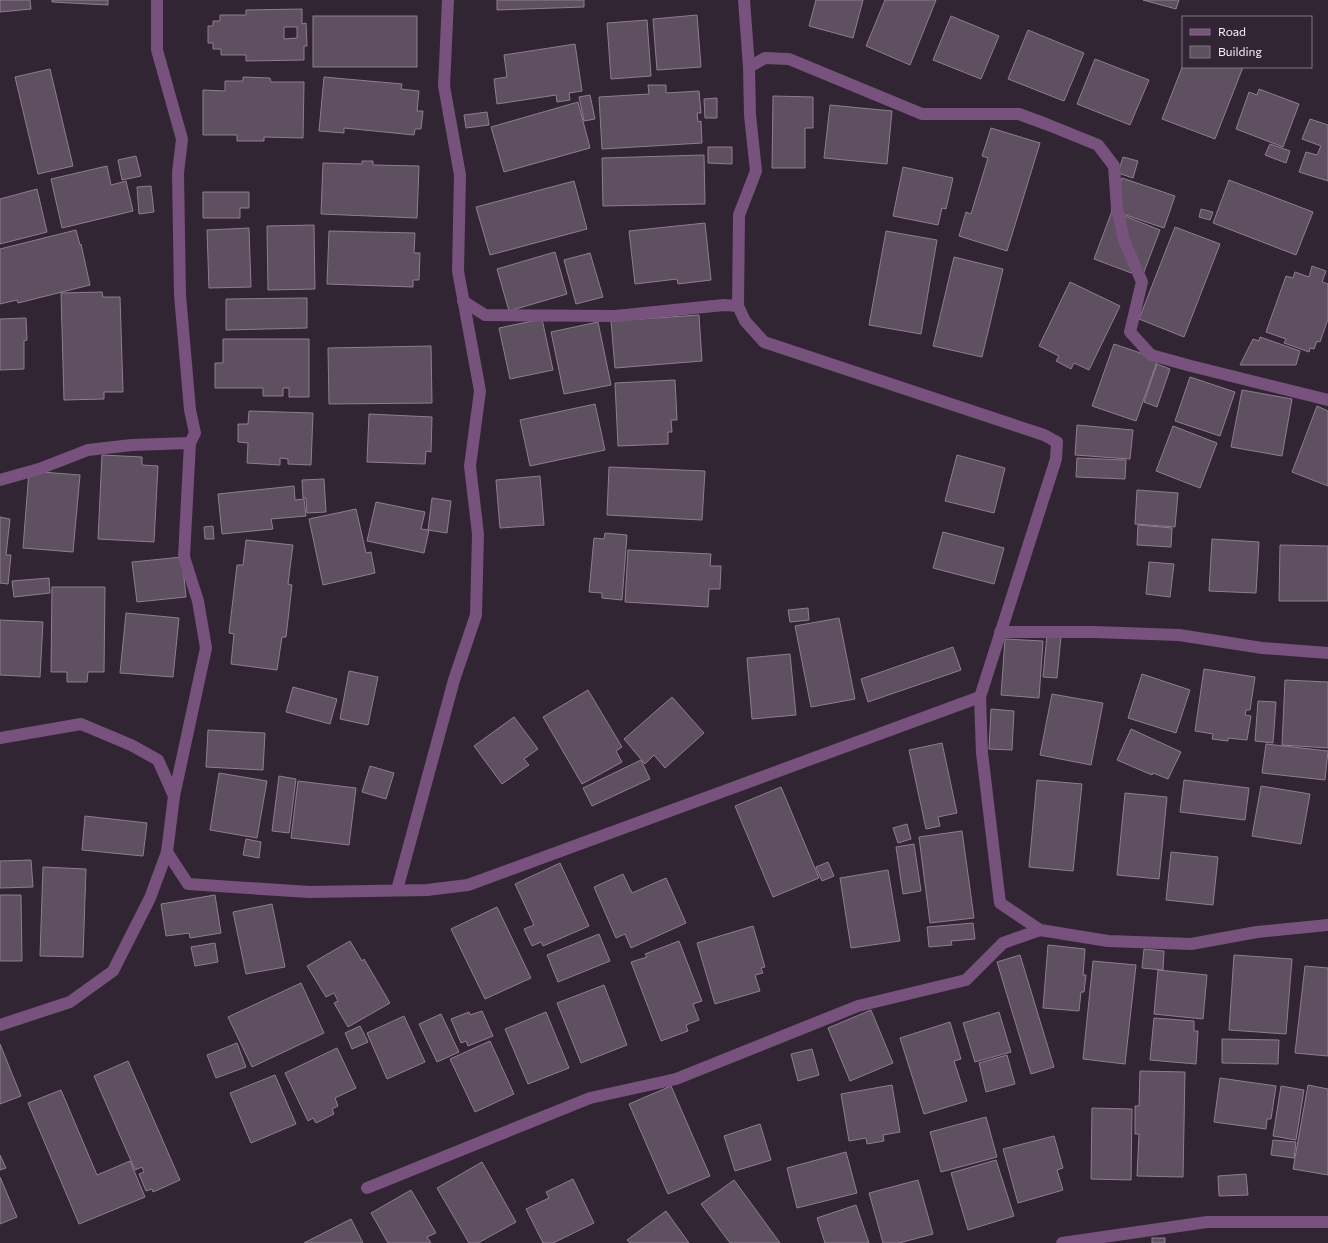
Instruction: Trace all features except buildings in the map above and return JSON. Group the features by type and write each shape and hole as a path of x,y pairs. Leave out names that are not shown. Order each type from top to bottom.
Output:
{"street":[{"path":"0,1025 70,1002 114,971 150,898 166,852 174,796 206,648 198,601 184,557 190,443 195,433 190,410 180,295 178,173 182,139 158,50 157,0"},
{"path":"397,890 454,680 476,615 478,534 470,466 480,391 458,270 460,175 444,86 448,0"},
{"path":"744,0 749,67 750,115 756,171 739,215 738,306 745,321 764,342 1044,435 1057,442 1056,460 980,697 982,753 1000,903 1040,930 1108,941 1191,944 1256,932 1328,925"},
{"path":"749,67 765,58 789,59 922,114 1018,114 1098,145 1114,166 1118,208 1124,240 1142,282 1130,332 1151,354 1191,366 1328,400"},
{"path":"463,301 485,314 615,316 724,305 738,306"},
{"path":"0,480 39,469 88,450 132,445 190,443"},
{"path":"1000,632 1094,632 1179,635 1262,648 1328,653"},
{"path":"166,852 188,884 309,892 427,890 468,885 980,697"},
{"path":"0,738 81,724 131,745 158,760 174,796"},
{"path":"367,1188 590,1098 676,1079 858,1006 966,980 1003,943 1040,930"},
{"path":"1062,1243 1207,1222 1328,1222"}]}
